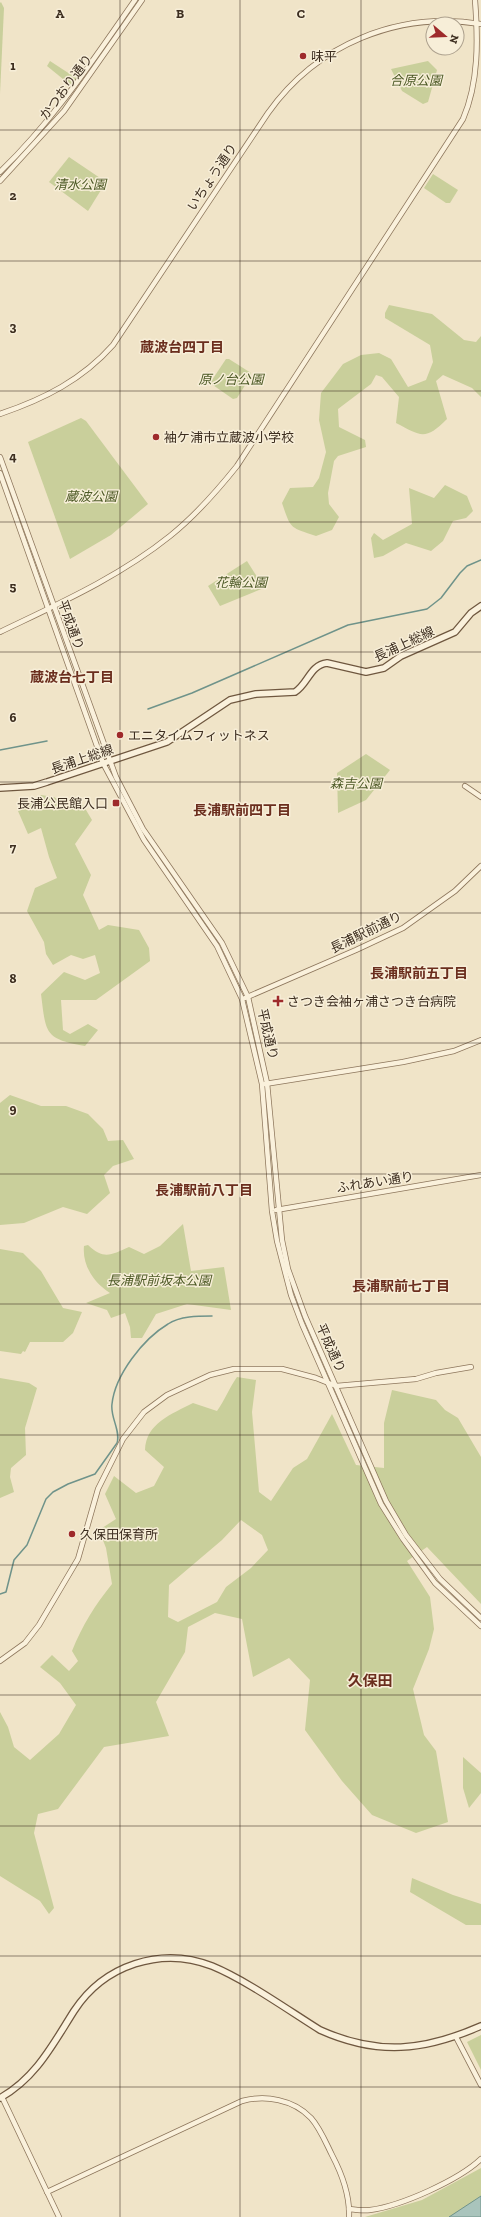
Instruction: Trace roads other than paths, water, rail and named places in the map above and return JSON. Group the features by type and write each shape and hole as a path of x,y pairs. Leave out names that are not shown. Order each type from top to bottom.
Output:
{"main road":[{"name":"長浦上総線","path":"0,788 34,786 167,742 230,700 256,694 295,692 316,667 321,664 327,663 366,672 384,668 401,656 455,632 471,613 481,606"},
{"path":"1,2097 27,2078 43,2060 77,2007 96,1986 110,1975 128,1966 147,1960 180,1958 212,1966 238,1979 320,2030 350,2041 389,2047 424,2045 456,2036 481,2026"}],"street":[{"name":"かつおり通り","path":"0,172 31,141 59,109 135,0"},
{"name":"かつおり通り","path":"0,181 64,111 142,0"},
{"path":"0,632 108,578 170,536 208,501 247,453 463,119 473,86 479,24 475,0"},
{"name":"いちょう通り","path":"0,414 65,386 94,365 113,345 268,113 286,89 315,64 364,36 392,27 431,22 479,24"},
{"name":"平成通り","path":"0,457 103,763 144,840 217,946 242,999 264,1084 272,1211 277,1241 291,1295 381,1504 403,1538 435,1582 481,1626"},
{"name":"平成通り","path":"0,473 50,608 116,777 137,818 222,943 248,997 264,1084 278,1209 290,1275 305,1316 386,1501 406,1535 440,1579 481,1618"},
{"path":"465,786 481,798"},
{"name":"長浦駅前通り","path":"242,999 403,928 455,891 481,866"},
{"path":"264,1084 403,1062 454,1051 481,1040"},
{"name":"ふれあい通り","path":"272,1211 481,1175"},
{"path":"0,1661 25,1643 39,1625 78,1559 98,1489 123,1439 144,1412 168,1395 202,1379 234,1369 282,1369 336,1386 416,1379 436,1373 471,1367"},
{"path":"456,2036 481,2085"},
{"path":"1,2097 59,2217"},
{"path":"47,2192 242,2101 256,2097 267,2098 296,2107 310,2117 317,2126 339,2169 349,2209 348,2217"},
{"path":"349,2209 370,2210 403,2202 471,2169 481,2159"}],"water":[{"path":"481,2196 481,2217 449,2217"}],"waterway":[{"path":"148,709 192,693 348,625 427,609 441,598 467,566 481,560"},
{"path":"0,750 47,741"},
{"path":"0,1594 6,1592 14,1560 27,1545 46,1499 53,1492 68,1484 95,1474 117,1443 118,1434 112,1414 114,1393 124,1370 140,1348 149,1339 173,1321 189,1317 212,1316"}],"place":[{"name":"味平","path":"303,56"},
{"name":"袖ケ浦市立蔵波小学校","path":"156,437"},
{"name":"エニタイムフィットネス","path":"120,735"},
{"name":"長浦公民館入口","path":"116,803"},
{"name":"さつき会袖ヶ浦さつき台病院","path":"278,1001"},
{"name":"久保田保育所","path":"72,1534"}],"district":[{"name":"蔵波台四丁目","path":"182,347"},
{"name":"蔵波台七丁目","path":"72,677"},
{"name":"長浦駅前四丁目","path":"242,810"},
{"name":"長浦駅前五丁目","path":"419,973"},
{"name":"長浦駅前八丁目","path":"204,1190"},
{"name":"長浦駅前七丁目","path":"401,1286"},
{"name":"久保田","path":"370,1681"}],"park label":[{"name":"合原公園","path":"416,80"},
{"name":"清水公園","path":"80,184"},
{"name":"原ノ台公園","path":"231,379"},
{"name":"蔵波公園","path":"91,496"},
{"name":"花輪公園","path":"241,582"},
{"name":"森吉公園","path":"356,783"},
{"name":"長浦駅前坂本公園","path":"159,1280"}]}
